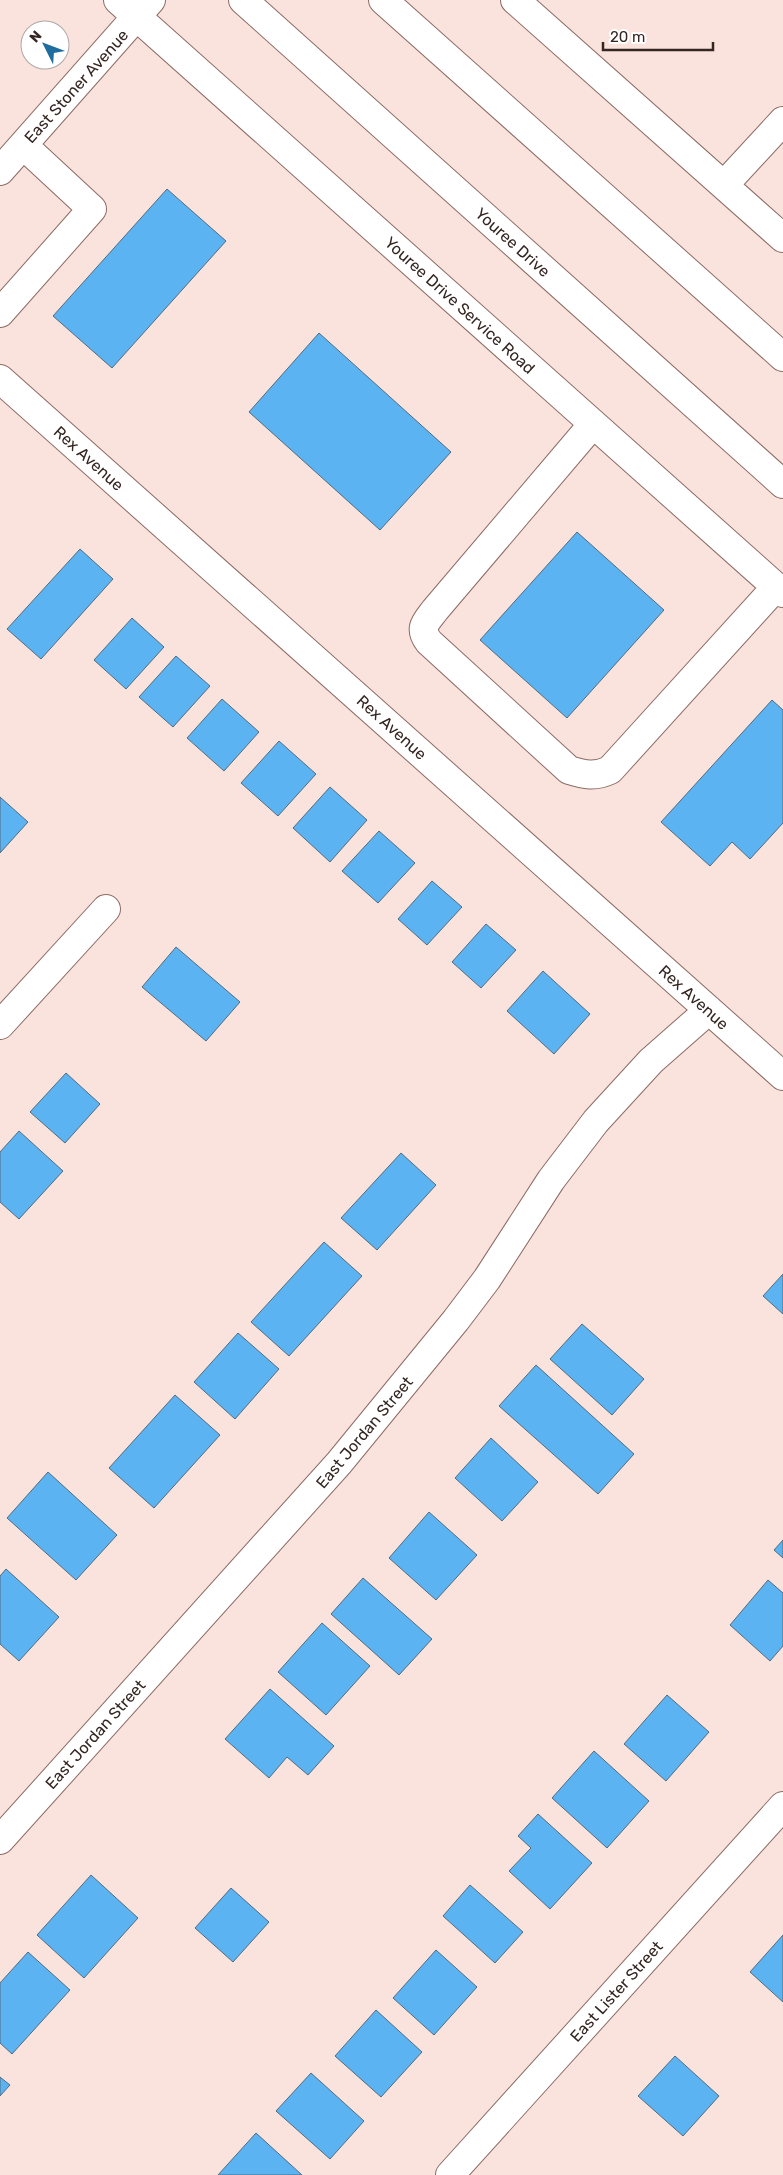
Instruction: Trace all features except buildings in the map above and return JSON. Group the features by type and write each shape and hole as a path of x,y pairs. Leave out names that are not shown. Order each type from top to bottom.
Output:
{"street":[{"name":"Youree Drive","path":"243,0 783,484"},
{"path":"383,0 783,357"},
{"path":"515,0 783,238"},
{"name":"East Stoner Avenue","path":"0,171 135,6"},
{"name":"Youree Drive Service Road","path":"135,6 592,424 780,590"},
{"path":"724,186 783,121"},
{"path":"0,313 92,209 23,145"},
{"name":"Rex Avenue","path":"0,379 783,1076"},
{"path":"592,424 435,610 423,628 424,635 429,642 570,770 589,776 598,775 610,770 780,590"},
{"path":"0,1025 106,910"},
{"name":"East Jordan Street","path":"0,1840 339,1464 487,1279 551,1180 596,1121 652,1061 709,1010"},
{"name":"East Lister Street","path":"450,2175 783,1806"}]}
